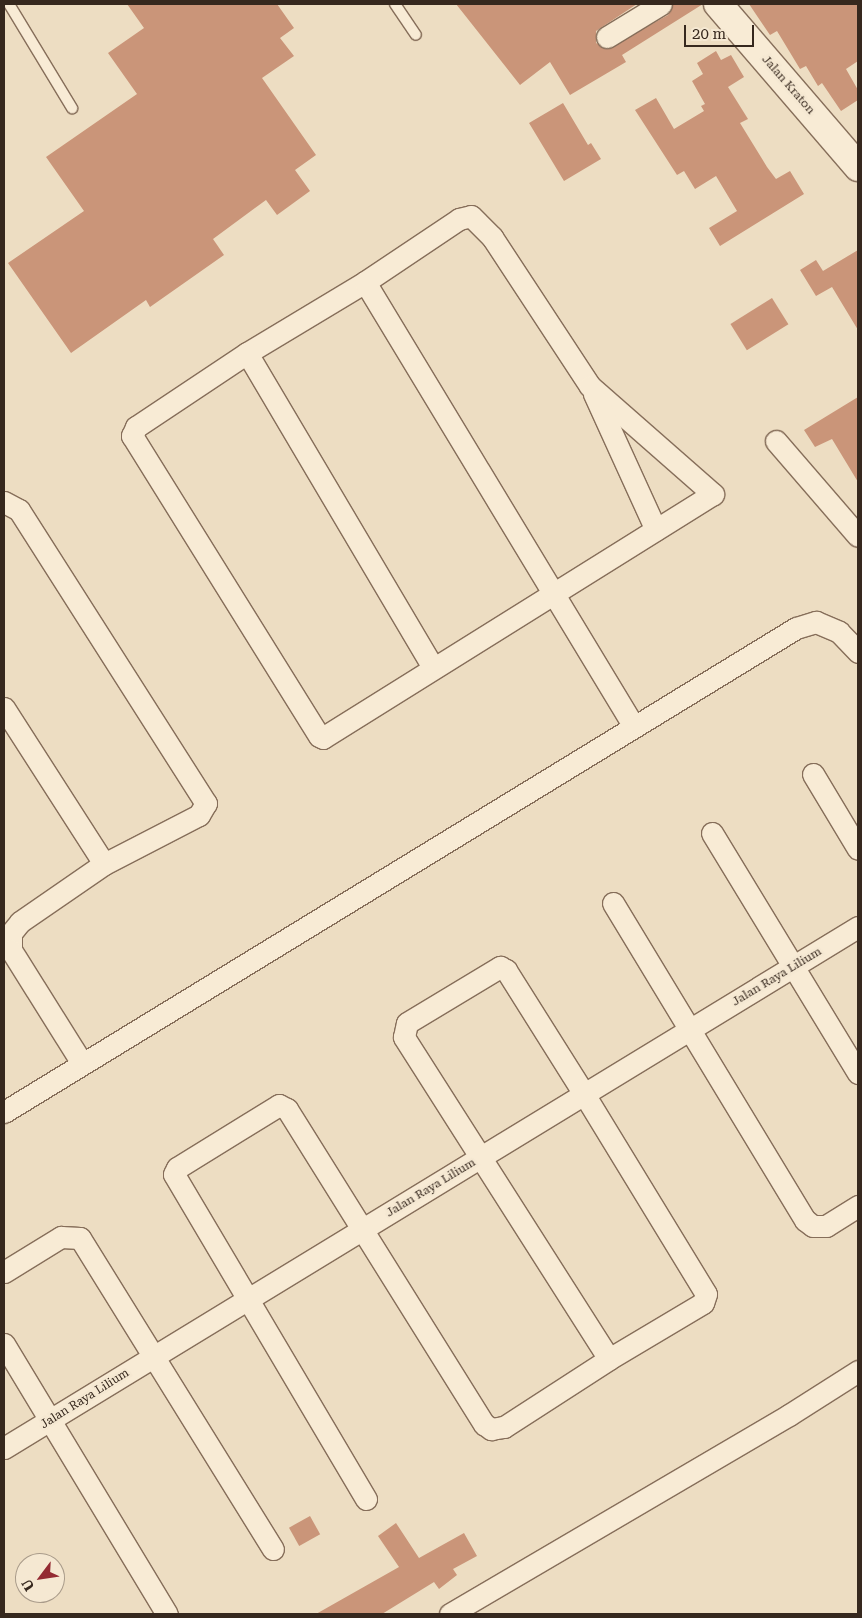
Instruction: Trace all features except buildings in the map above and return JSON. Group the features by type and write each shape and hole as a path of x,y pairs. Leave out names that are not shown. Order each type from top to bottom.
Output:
{"street":[{"path":"607,37 662,4"},
{"name":"Jalan Kraton","path":"718,4 858,167"},
{"path":"590,386 713,493 656,530 553,596 433,667 327,736 319,736 132,436 136,427 247,353 365,282 459,219 471,216 477,219 590,386 656,530"},
{"path":"365,282 553,596 633,725"},
{"path":"247,353 433,667"},
{"path":"776,441 858,536"},
{"path":"4,502 19,510 206,803 199,815 104,864 20,922 11,933 11,950 82,1063"},
{"path":"4,1112 633,725 796,628 816,622 839,632 858,652"},
{"path":"4,708 104,864"},
{"path":"813,774 858,849"},
{"path":"712,833 795,966 858,1073"},
{"path":"613,903 805,1220 813,1226 826,1226 858,1206"},
{"name":"Jalan Raya Lilium","path":"4,1448 858,927"},
{"path":"366,1499 174,1174 177,1168 279,1105 288,1108 361,1230 484,1424 491,1429 504,1427 609,1359 703,1304 706,1294 506,970 495,968 407,1023 404,1037 609,1359"},
{"path":"4,1272 61,1237 80,1238 273,1549"},
{"path":"4,1344 167,1614"},
{"path":"450,1614 790,1415 858,1371"}],"lane":[{"path":"9,4 72,108"},
{"path":"395,4 416,35"}]}
